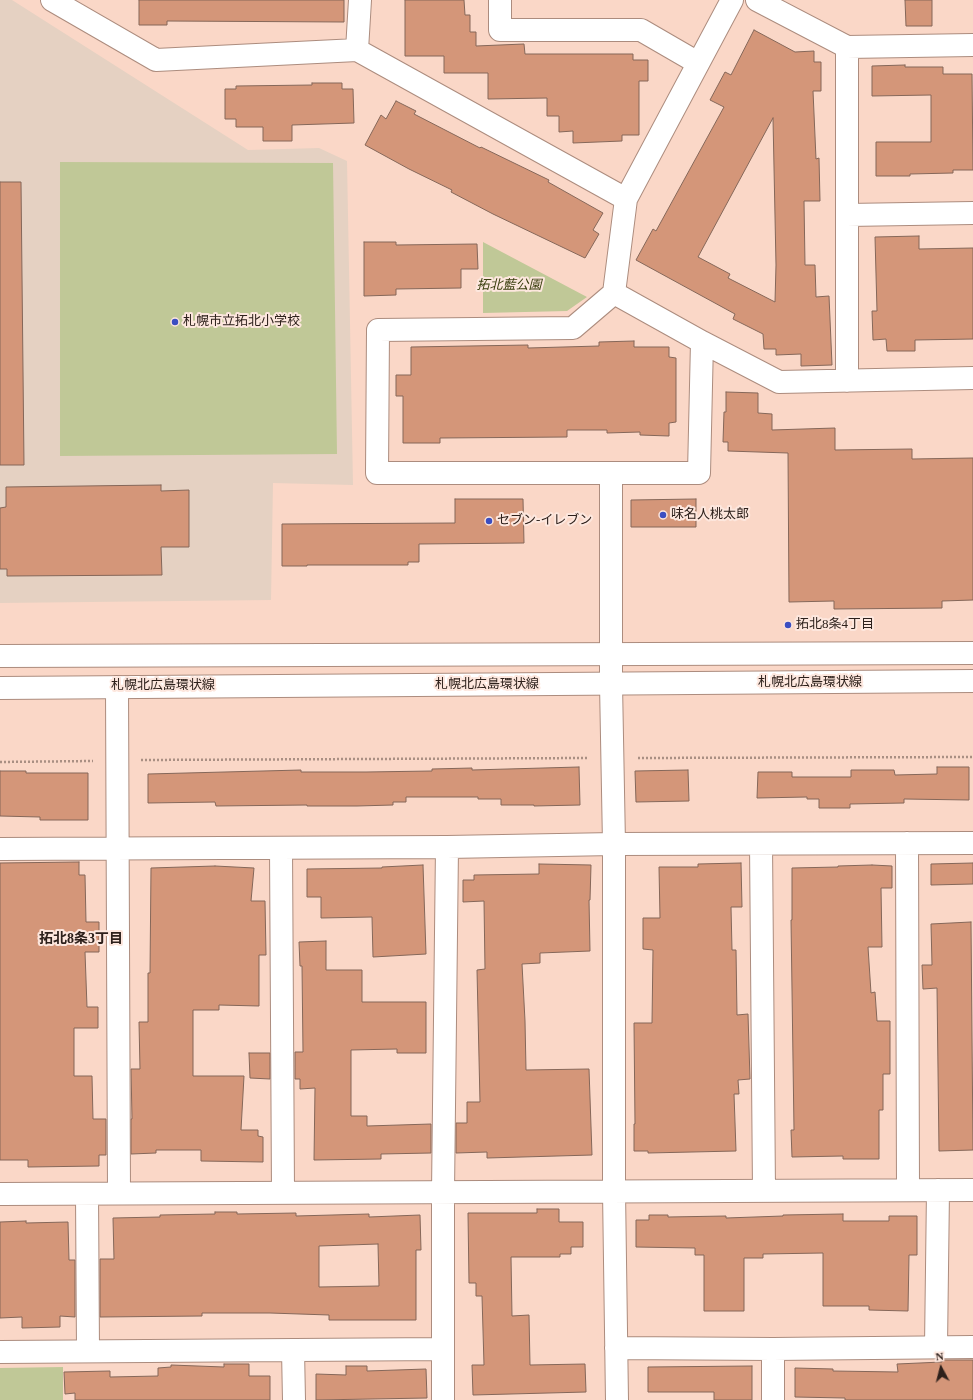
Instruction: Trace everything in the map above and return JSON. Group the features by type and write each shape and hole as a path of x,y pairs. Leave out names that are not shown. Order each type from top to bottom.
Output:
{"street":[{"path":"52,0 156,60 357,50 626,199"},
{"path":"357,50 360,0"},
{"path":"500,0 500,30 641,30 698,63"},
{"path":"702,342 699,473 377,473 378,330 573,328 614,293 626,199 732,0"},
{"path":"757,0 847,47 973,45"},
{"path":"847,47 847,381"},
{"path":"847,215 973,213"},
{"path":"614,293 702,342 779,382 973,378"},
{"path":"611,473 611,684 614,844 614,1191 617,1400"},
{"path":"0,656 973,653"},
{"name":"札幌北広島環状線","path":"0,688 973,681"},
{"path":"116,687 119,1193"},
{"path":"907,843 908,1190"},
{"path":"0,849 447,847 614,844 973,843"},
{"path":"761,844 764,1190"},
{"path":"443,1400 443,1192 447,847"},
{"path":"281,848 283,1192"},
{"path":"936,1347 938,1190"},
{"path":"0,1194 973,1190"},
{"path":"87,1194 88,1351"},
{"path":"616,1348 773,1349 973,1347"},
{"path":"0,1352 443,1349"},
{"path":"773,1349 773,1400"},
{"path":"293,1350 294,1400"}],"path":[{"path":"638,758 973,756"},
{"path":"137,760 588,758"},
{"path":"0,762 93,761"}],"shaded area":[{"name":"札幌市立拓北小学校","path":"0,0 12,0 248,150 319,148 347,161 353,485 273,483 271,600 0,603"}],"green space":[{"path":"60,162 333,163 337,454 60,456"},
{"name":"拓北藍公園","path":"483,242 587,297 567,311 483,313"},
{"path":"63,1367 63,1400 0,1400 0,1368"}],"building":[{"path":"139,0 344,0 344,22 167,21 167,25 139,25"},
{"path":"405,0 464,0 465,15 470,15 470,32 476,32 476,46 524,44 525,54 633,54 633,60 648,60 648,81 639,81 639,135 622,135 622,141 573,143 573,131 559,132 559,116 547,116 547,98 488,99 488,73 444,73 444,56 405,56"},
{"path":"905,0 932,0 932,26 906,26"},
{"path":"754,30 795,52 814,51 814,62 821,62 821,91 813,91 816,159 819,158 820,201 804,201 805,265 815,265 816,297 829,296 832,365 801,366 801,354 776,355 776,349 764,349 763,334 733,319 735,314 636,260 653,229 656,231 724,107 710,100 725,72 731,75","holes":["773,118 776,265 775,302 728,278 730,274 698,257"]},
{"path":"905,65 905,67 943,67 943,74 972,74 973,170 953,170 953,173 910,174 910,176 876,176 876,142 931,142 931,95 872,96 872,66"},
{"path":"312,83 342,83 342,89 353,89 354,123 292,125 292,141 263,141 263,127 236,127 236,119 225,119 225,89 236,89 236,86 312,85"},
{"path":"396,101 416,111 414,114 480,148 481,147 549,180 548,182 603,213 593,230 599,234 585,258 493,214 451,192 452,190 365,145 381,115 386,119"},
{"path":"0,182 21,182 24,465 0,465"},
{"path":"919,236 919,249 973,248 973,339 915,340 915,351 887,351 886,339 873,340 872,311 877,311 875,237"},
{"path":"364,242 396,242 396,245 477,244 478,269 461,269 461,288 396,289 396,295 364,296"},
{"path":"634,341 634,347 669,347 669,357 676,358 676,422 669,423 669,436 640,435 640,432 607,433 607,430 567,430 567,437 440,438 440,443 403,443 403,396 396,396 396,375 411,375 411,347 528,345 528,348 599,346 599,342"},
{"path":"726,392 758,393 758,413 772,414 772,430 835,428 835,450 912,449 912,459 973,458 973,600 942,601 942,608 834,609 834,601 789,602 788,453 728,451 728,442 723,442"},
{"path":"161,485 161,491 189,490 189,547 161,547 162,575 7,576 7,569 0,569 0,508 6,507 6,487"},
{"path":"455,499 523,499 524,543 419,544 419,562 408,562 408,565 282,566 282,524 455,523"},
{"path":"696,499 696,527 631,527 631,500"},
{"path":"579,767 580,805 501,805 501,799 478,799 478,797 406,797 406,802 393,802 393,805 357,806 216,806 215,802 148,803 148,774 301,770 301,772 432,771 432,769 472,768 472,770"},
{"path":"937,767 969,767 969,800 904,799 904,803 850,804 850,808 819,808 819,799 807,799 807,797 757,798 758,772 792,772 792,777 851,777 851,770 894,770 895,775 937,774"},
{"path":"688,770 689,801 636,802 635,771"},
{"path":"0,771 26,771 26,773 88,773 88,820 40,820 40,817 0,816"},
{"path":"79,862 79,875 85,875 86,922 99,922 99,952 85,952 87,1007 98,1007 98,1028 74,1028 74,1076 92,1076 93,1119 106,1119 106,1155 99,1155 99,1166 28,1167 28,1160 0,1160 0,863"},
{"path":"741,863 742,907 731,907 732,950 736,950 737,1015 748,1014 750,1079 738,1080 739,1094 734,1094 736,1151 648,1153 648,1151 634,1151 634,1023 652,1023 653,950 643,949 643,918 660,918 659,867 698,867 698,864"},
{"path":"973,863 973,884 931,885 931,864"},
{"path":"539,864 591,865 589,900 590,951 540,953 540,963 522,964 526,1070 589,1069 592,1155 487,1158 487,1152 456,1153 456,1123 467,1123 467,1102 480,1102 477,970 485,969 484,901 463,902 463,880 474,880 474,875 539,874"},
{"path":"423,865 426,954 373,957 372,917 321,918 321,897 307,897 307,869 382,868"},
{"path":"872,865 892,866 892,888 881,888 882,947 868,947 871,993 875,992 877,1021 890,1021 890,1074 883,1074 883,1110 879,1110 879,1159 843,1159 843,1156 792,1157 791,1130 794,1130 791,920 792,868"},
{"path":"215,866 254,868 251,901 265,901 266,955 259,955 259,1006 219,1005 219,1010 193,1010 193,1076 244,1076 241,1130 258,1130 258,1136 263,1137 263,1162 201,1161 201,1150 156,1150 156,1153 131,1154 131,1069 140,1069 139,1022 148,1022 151,868"},
{"path":"971,922 973,1150 939,1151 937,988 923,989 922,965 932,965 931,924"},
{"path":"326,941 326,970 362,970 362,1002 426,1002 426,1053 397,1053 397,1049 351,1050 351,1116 367,1116 367,1126 431,1124 431,1153 381,1154 381,1159 314,1160 315,1088 300,1089 300,1079 295,1079 295,1052 303,1052 302,966 300,966 299,942"},
{"path":"249,1053 270,1053 270,1079 250,1078"},
{"path":"537,1209 559,1209 559,1222 583,1222 583,1247 571,1247 571,1254 560,1254 560,1257 511,1257 512,1316 529,1315 530,1365 585,1364 586,1392 473,1395 472,1365 484,1365 482,1296 476,1296 476,1283 469,1283 468,1213 537,1213"},
{"path":"215,1212 237,1212 237,1214 296,1213 296,1216 369,1214 369,1217 420,1215 421,1250 416,1250 416,1320 329,1320 329,1315 270,1313 202,1313 202,1316 100,1317 100,1259 114,1259 113,1218 215,1214","holes":["378,1244 379,1286 319,1287 319,1246"]},
{"path":"843,1214 843,1221 889,1221 889,1216 917,1216 917,1255 909,1255 908,1311 869,1310 869,1306 823,1306 823,1253 763,1254 763,1258 744,1258 744,1311 704,1311 704,1255 695,1255 695,1248 636,1247 636,1220 649,1220 649,1215 668,1215 668,1217 726,1216 726,1218"},
{"path":"26,1221 26,1223 68,1222 69,1260 75,1260 75,1317 60,1316 60,1327 22,1328 22,1317 0,1318 0,1222"},
{"path":"942,1360 973,1360 973,1400 845,1400 845,1398 795,1397 795,1368 833,1369 833,1371 898,1372 897,1364 942,1362"},
{"path":"224,1364 249,1364 249,1376 270,1376 270,1400 75,1400 75,1393 65,1394 64,1372 110,1371 110,1377 158,1376 158,1368 171,1367 171,1365 224,1367"},
{"path":"346,1366 367,1366 367,1371 426,1369 427,1398 316,1400 316,1374 346,1375"},
{"path":"752,1366 752,1400 714,1400 714,1392 648,1392 648,1367"}],"place":[{"name":"札幌市立拓北小学校","path":"175,322"},
{"name":"味名人桃太郎","path":"663,515"},
{"name":"セブン-イレブン","path":"489,521"},
{"name":"拓北8条4丁目","path":"788,625"}],"district":[{"name":"拓北8条3丁目","path":"81,939"}]}
